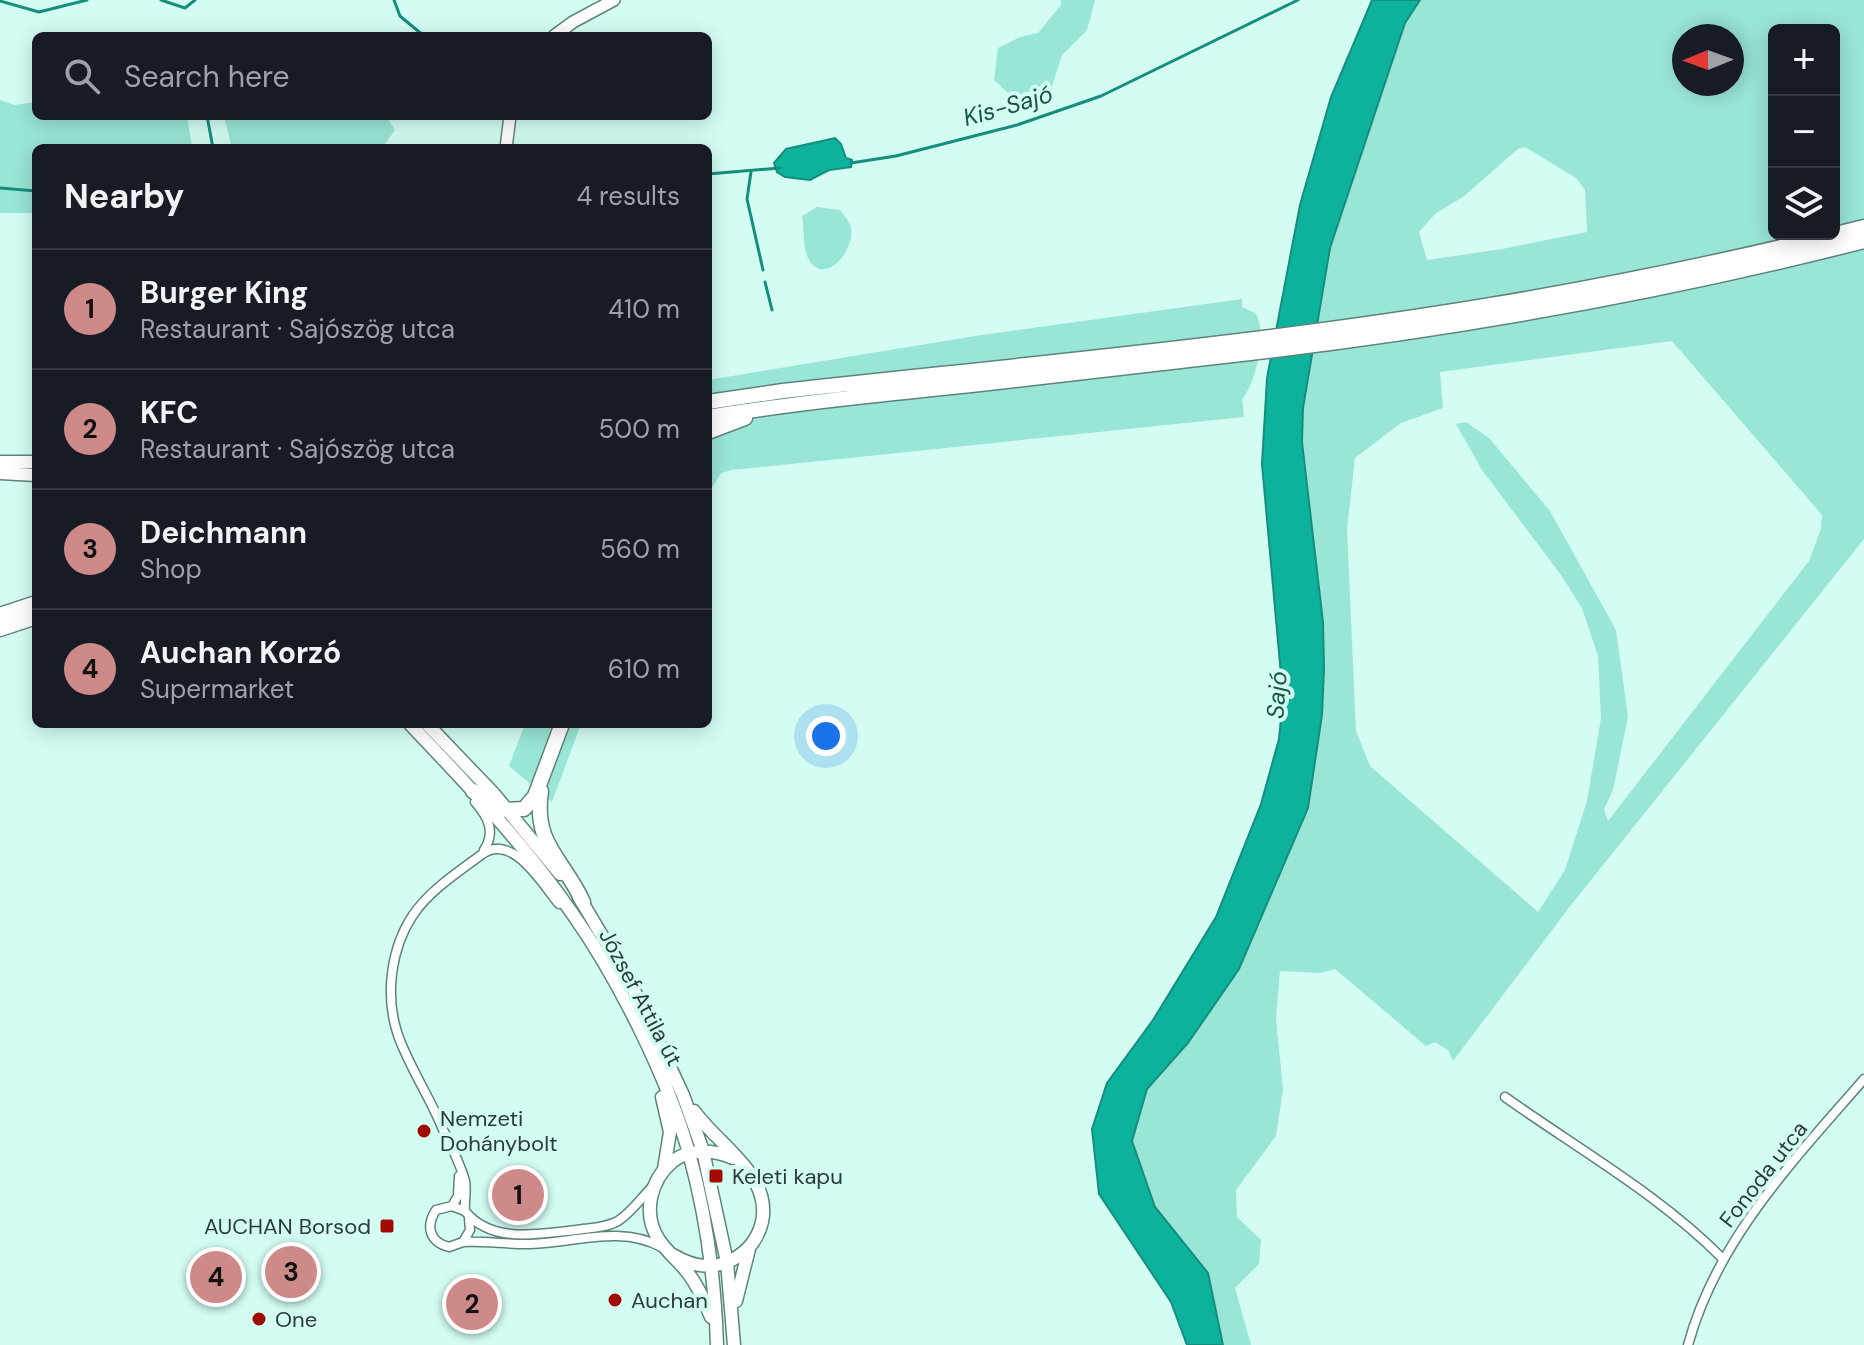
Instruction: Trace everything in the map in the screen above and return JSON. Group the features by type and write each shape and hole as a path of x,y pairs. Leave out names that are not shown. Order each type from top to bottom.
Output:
{"highway":[{"path":"1412,324 1864,227"},
{"path":"712,416 1606,298 1864,241"},
{"path":"712,401 783,391 1244,347"},
{"path":"712,430 803,403"},
{"path":"0,615 32,604"},
{"path":"0,629 32,618"},
{"path":"473,791 496,809 510,812 528,806 542,779 561,728"},
{"path":"542,779 539,810 542,833 578,907"}],"main road":[{"path":"559,32 614,0"},
{"path":"507,144 510,120"},
{"path":"0,462 32,462"},
{"path":"0,473 32,475"},
{"name":"József Attila út","path":"414,728 578,907 672,1102 689,1154 710,1266 717,1338"},
{"name":"József Attila út","path":"431,728 510,812 632,986 683,1095 703,1151 727,1262 734,1338"},
{"path":"650,1055 670,1122 668,1155 650,1197 649,1216 657,1237 690,1276 706,1304 717,1338"},
{"path":"683,1095 707,1129 754,1177 763,1198 760,1229 750,1246 736,1294 734,1338"},
{"path":"663,1171 678,1158 703,1151 720,1152 737,1160"},
{"path":"669,1252 689,1263 710,1266 727,1262 750,1246"}],"street":[{"path":"439,755 443,766 488,820 491,836 481,854"},
{"path":"463,1242 470,1230 465,1181 427,1092 397,1033 390,1003 398,946 414,914 432,895 481,854 498,848 516,855 561,906 578,907"},
{"name":"Fonoda utca","path":"1688,1345 1696,1318 1740,1229 1770,1188 1864,1079"},
{"path":"1505,1097 1644,1193 1723,1259"},
{"path":"459,1167 458,1196 452,1206 436,1210 431,1221 430,1232 444,1246 453,1247 463,1242 562,1242 630,1235 649,1240 669,1252"},
{"path":"452,1206 500,1232 529,1235 603,1226 619,1221 655,1184"}],"shaded area":[{"path":"1061,0 1095,0 1087,30 1062,55 1052,86 1015,99 994,80 998,48 1020,37 1038,33 1061,5"},
{"path":"1372,0 1420,0 1405,23 1330,248 1303,408 1302,442 1323,622 1324,669 1322,715 1308,808 1239,969 1188,1043 1147,1089 1132,1141 1155,1207 1208,1273 1223,1345 1187,1345 1171,1302 1099,1194 1092,1129 1107,1083 1153,1020 1216,917 1261,804 1279,739 1283,697 1262,464 1267,378 1300,205 1331,97"},
{"path":"1420,0 1864,0 1864,539 1571,905 1453,1061 1448,1050 1435,1042 1426,1046 1335,969 1320,973 1280,971 1276,1019 1283,1089 1276,1136 1236,1190 1237,1217 1261,1240 1259,1264 1235,1288 1251,1345 1223,1345 1208,1273 1155,1207 1132,1141 1147,1089 1188,1043 1322,715 1323,622 1302,442 1303,408 1330,248 1405,23","holes":["1525,147 1576,178 1585,190 1587,232 1427,260 1419,232 1436,213 1463,197 1518,149","1672,341 1822,515 1821,529 1809,561 1608,821 1604,809 1613,790 1628,717 1616,630 1550,511 1489,438 1466,422 1456,424 1482,470 1582,608 1598,656 1601,718 1587,801 1565,870 1538,912 1370,766 1356,731 1347,529 1355,458 1401,423 1443,408 1440,372"]},
{"path":"0,100 15,105 32,103 32,120 188,120 192,144 32,144 32,213 0,213"},
{"path":"225,120 389,120 395,130 385,144 231,144"},
{"path":"835,138 846,158 852,160 851,167 829,170 810,180 785,177 777,172 774,163 786,149"},
{"path":"817,207 840,210 851,227 851,237 843,256 829,268 813,266 805,247 802,216"},
{"path":"1242,299 1242,307 1255,313 1259,321 1260,344 1256,370 1242,399 1244,417 732,470 721,473 712,488 712,379 975,336"},
{"path":"523,728 580,728 552,802 509,766"}],"waterway":[{"path":"0,1 39,12 87,0"},
{"path":"161,0 185,8"},
{"path":"185,8 195,0"},
{"path":"394,0 400,16 419,32"},
{"name":"Kis-Sajó","path":"851,163 896,156 1017,125 1101,96 1298,0"},
{"path":"208,120 212,144"},
{"name":"Kis-Sajó","path":"712,174 780,168"},
{"path":"751,172 747,199 763,270"},
{"name":"Kis-Sajó","path":"0,188 32,191"},
{"path":"765,282 772,310"}],"place":[{"name":"Nemzeti Dohánybolt","path":"424,1131"},
{"name":"Keleti kapu","path":"716,1176"},
{"name":"Burger King","path":"518,1195"},
{"name":"AUCHAN Borsod","path":"387,1226"},
{"name":"Deichmann","path":"291,1272"},
{"name":"Auchan Korzó","path":"216,1277"},
{"name":"Auchan","path":"615,1300"},
{"name":"KFC","path":"472,1304"},
{"name":"One","path":"259,1319"}],"water label":[{"name":"Sajó","path":"1277,695"}]}
